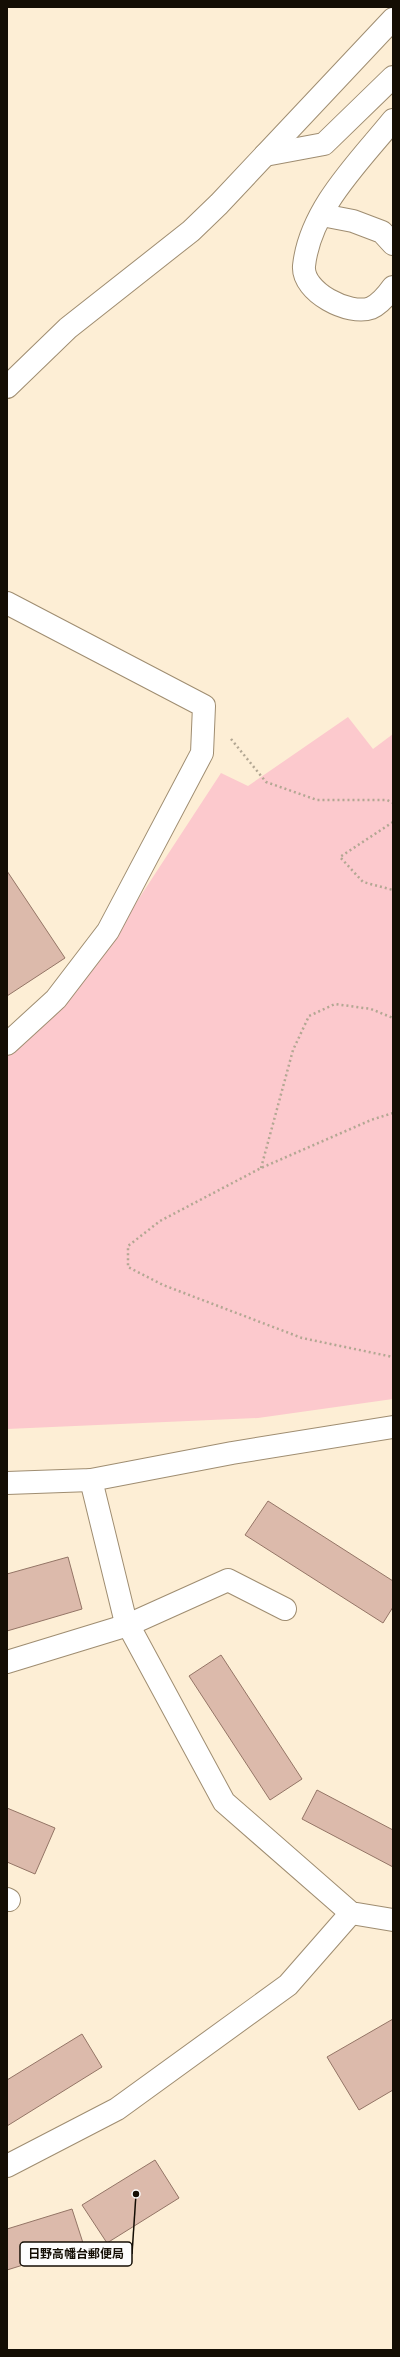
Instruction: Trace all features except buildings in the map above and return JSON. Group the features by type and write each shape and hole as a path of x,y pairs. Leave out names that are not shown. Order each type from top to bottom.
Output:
{"street":[{"path":"7,388 68,328 191,231 393,19"},
{"path":"265,155 324,144 393,77"},
{"path":"393,120 342,183 322,215 308,246 304,268 310,284 329,301 351,309 371,308 386,296 393,287"},
{"path":"322,215 353,221 382,232 393,244"},
{"path":"7,603 204,706 202,753 108,932 56,999 7,1044"},
{"path":"7,1483 92,1480 232,1453 393,1427"},
{"path":"92,1480 128,1624 224,1802 351,1913 393,1920"},
{"path":"7,1662 128,1624 228,1580 285,1609"},
{"path":"7,2166 117,2109 288,1985 351,1913"}],"path":[{"path":"204,706 266,782 317,800 387,800 393,803"},
{"path":"393,822 340,857 363,882 393,890"},
{"path":"261,1168 292,1050 309,1016 335,1004 371,1009 393,1018"},
{"path":"393,1113 371,1120 261,1168 160,1221 128,1246 128,1267 163,1285 302,1338 393,1357"}],"shaded area":[{"path":"348,717 373,749 393,734 393,1399 258,1418 7,1429 7,1039 100,958 221,773 248,786"}],"place":[{"name":"日野高幡台郵便局","path":"136,2194"}]}
